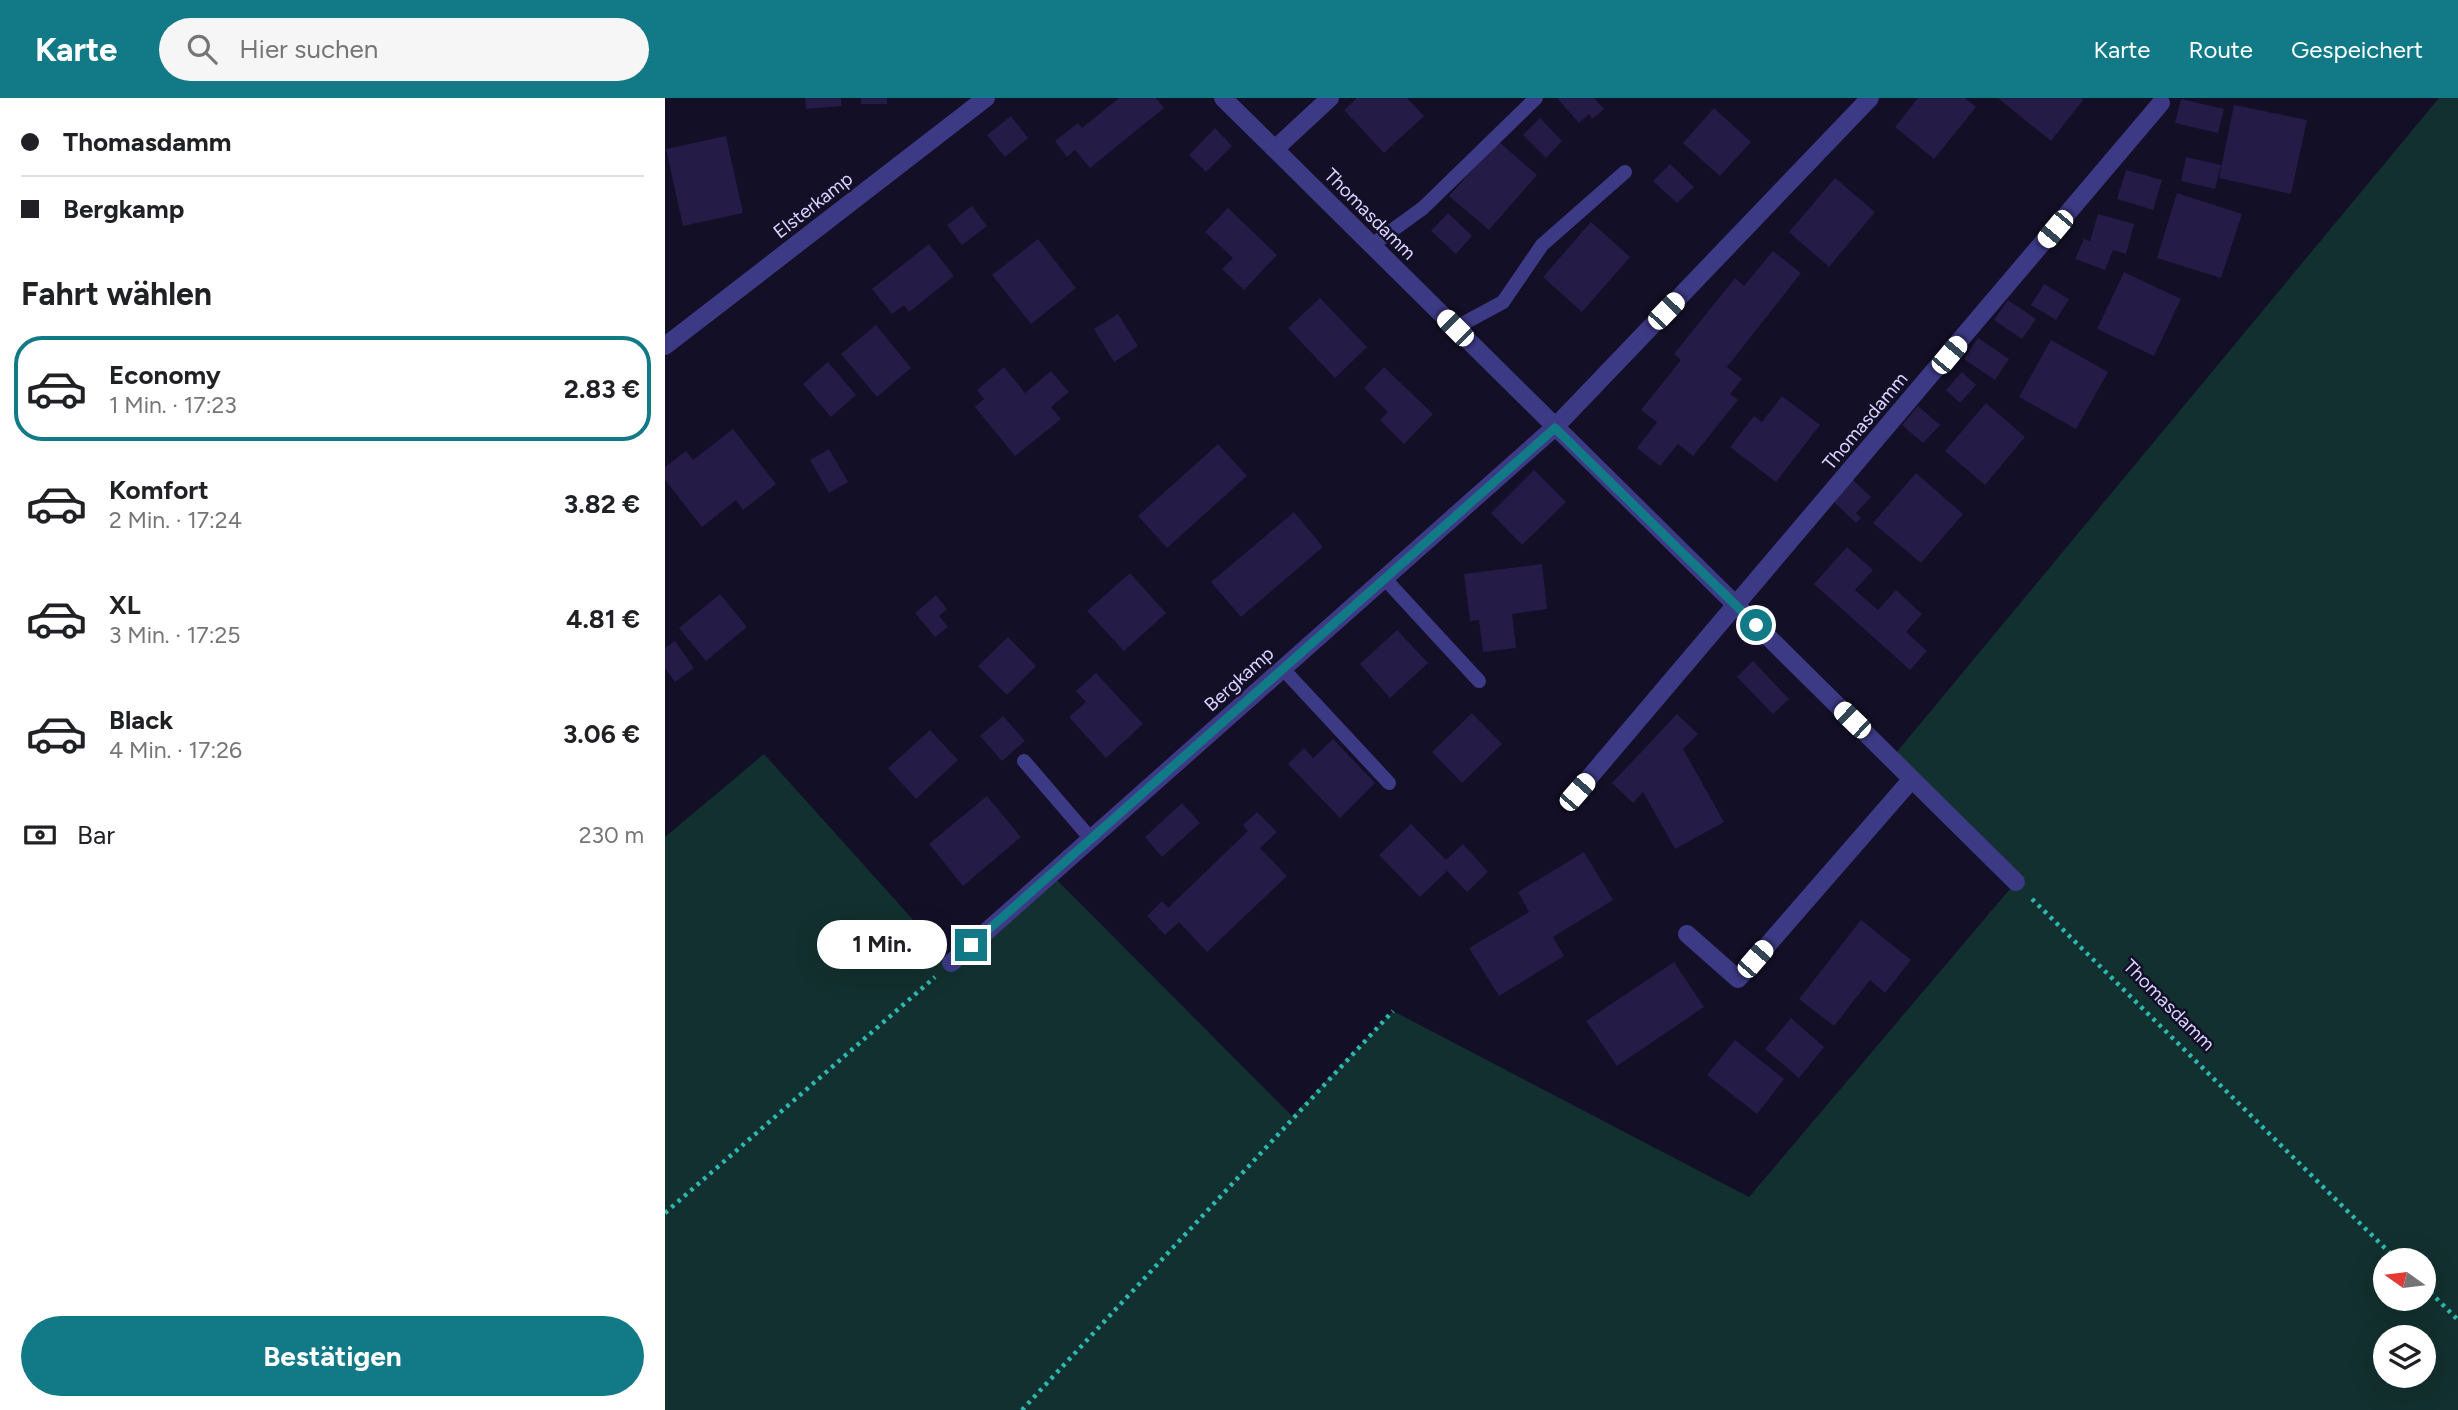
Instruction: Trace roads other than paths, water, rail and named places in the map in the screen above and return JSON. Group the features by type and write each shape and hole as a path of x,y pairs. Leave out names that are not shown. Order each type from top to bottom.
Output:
{"street":[{"name":"Elsterkamp","path":"665,346 986,98"},
{"name":"Thomasdamm","path":"1223,98 2016,883"},
{"path":"1275,149 1330,98"},
{"path":"1555,428 1870,98"},
{"name":"Thomasdamm","path":"1577,792 2161,103"},
{"name":"Bergkamp","path":"951,962 1555,428"},
{"path":"1686,934 1738,979 1912,779"}],"lane":[{"path":"1372,245 1423,208 1536,98"},
{"path":"1455,328 1503,302 1542,246 1625,172"},
{"path":"1385,579 1479,681"},
{"path":"1283,668 1389,783"},
{"path":"1024,761 1091,839"}]}
